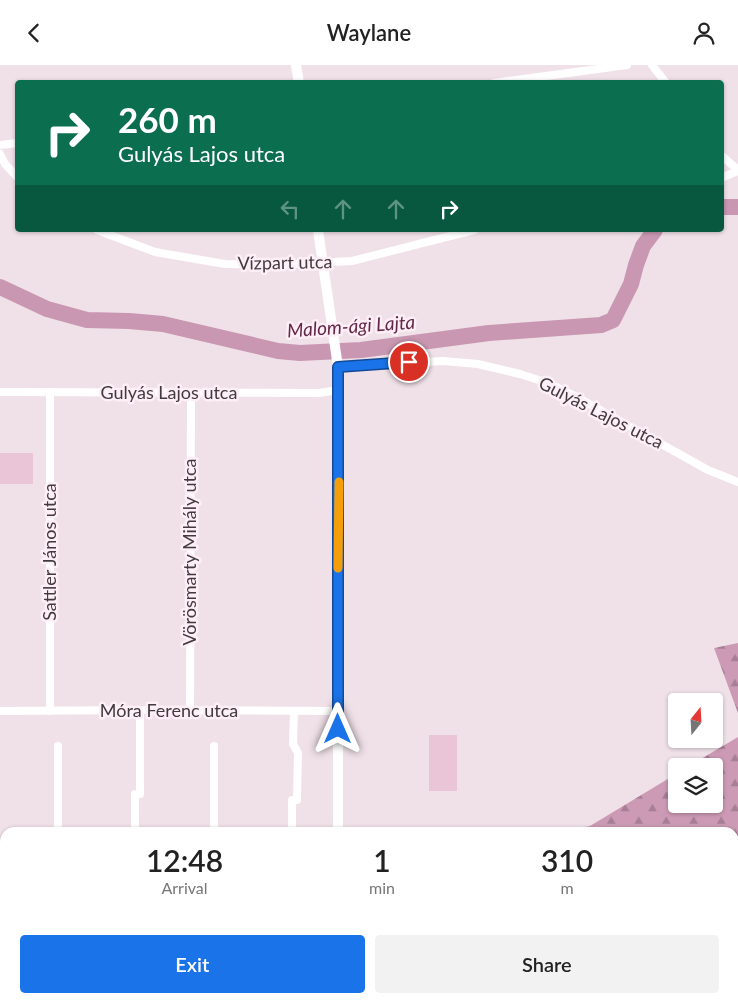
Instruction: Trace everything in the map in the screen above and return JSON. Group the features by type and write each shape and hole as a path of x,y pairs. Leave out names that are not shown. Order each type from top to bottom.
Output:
{"street":[{"path":"296,65 298,80"},
{"path":"516,80 626,65"},
{"path":"652,65 664,80"},
{"path":"0,145 15,143"},
{"path":"0,154 5,164 15,175"},
{"path":"724,158 738,171 724,177"},
{"name":"Vízpart utca","path":"103,232 155,252 225,264 352,261 466,232"},
{"path":"318,232 338,363 338,827"},
{"name":"Gulyás Lajos utca","path":"338,363 443,361 478,364 520,374 548,383 575,396 708,470 738,482"},
{"name":"Gulyás Lajos utca","path":"0,392 190,394 319,393 338,390"},
{"name":"Sattler János utca","path":"50,392 50,711"},
{"name":"Vörösmarty Mihály utca","path":"190,394 190,710"},
{"path":"135,827 135,794 140,794 140,710"},
{"name":"Móra Ferenc utca","path":"0,711 338,711"},
{"path":"292,827 292,800 297,800 298,753 293,744 294,711"},
{"path":"58,746 58,827"},
{"path":"214,746 214,827"}],"green space":[{"path":"738,643 738,713 714,648"},
{"path":"738,737 738,827 585,827 590,826 668,779 668,813 723,813 723,758 703,758 719,748 723,748 723,746"}],"shaded area":[{"path":"0,453 33,453 33,484 0,484"},
{"path":"429,735 457,735 457,791 429,791"}],"waterway":[{"name":"Malom-ági Lajta","path":"724,207 738,207"},
{"name":"Malom-ági Lajta","path":"0,287 47,309 87,320 163,324 278,351 300,353 361,350 489,333 601,325 613,320 631,284 643,246 654,232"}],"slow traffic":[{"path":"338,568 339,482"}],"route":[{"path":"338,729 338,367 409,362"}]}
